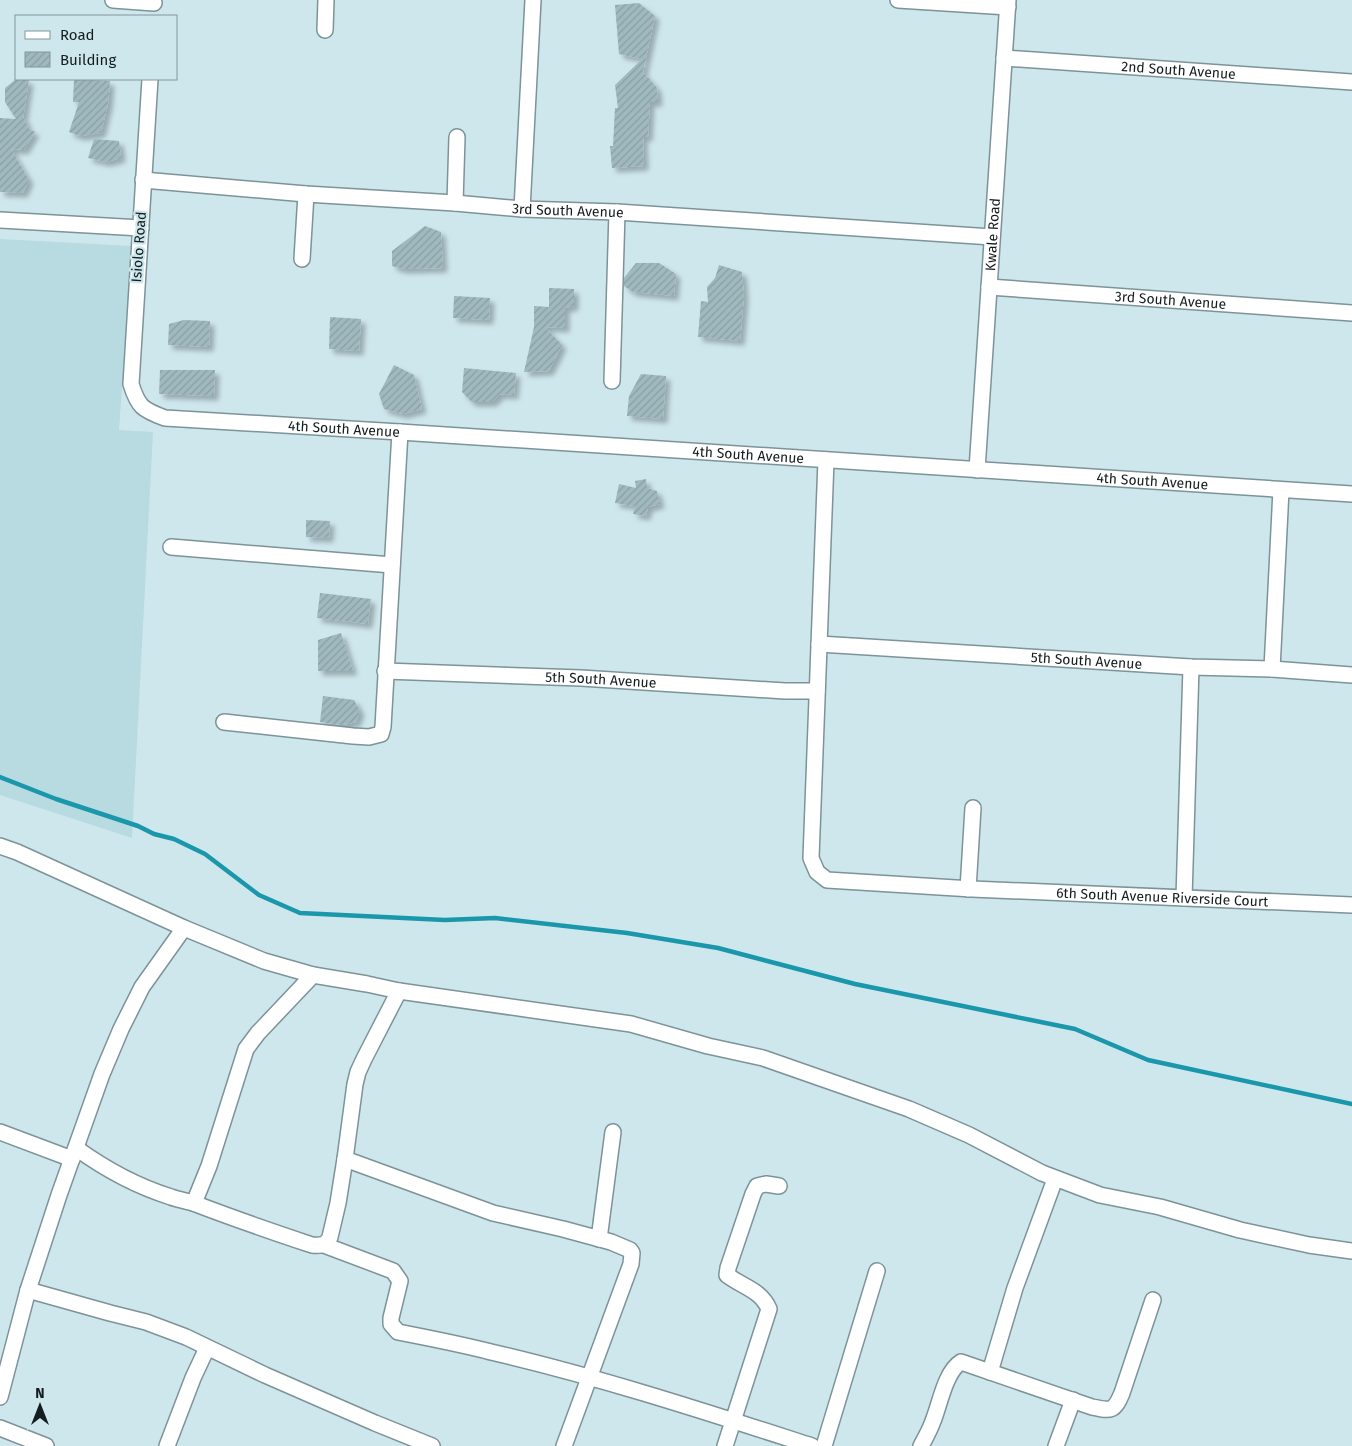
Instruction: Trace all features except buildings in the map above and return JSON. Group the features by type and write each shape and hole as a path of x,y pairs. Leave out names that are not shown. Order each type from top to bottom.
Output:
{"street":[{"path":"113,0 154,6"},
{"path":"325,30 326,0"},
{"path":"522,209 533,0"},
{"path":"898,0 1008,3"},
{"name":"Kwale Road","path":"977,470 1008,3"},
{"name":"2nd South Avenue","path":"1004,58 1352,82"},
{"name":"Isiolo Road","path":"146,411 135,398 131,384 150,80"},
{"path":"455,203 457,138"},
{"name":"3rd South Avenue","path":"144,180 306,194 522,209 617,212 992,237"},
{"path":"302,259 306,194"},
{"path":"612,381 617,212"},
{"path":"0,220 140,228"},
{"name":"3rd South Avenue","path":"989,287 1352,313"},
{"name":"4th South Avenue","path":"146,411 165,418 1352,494"},
{"path":"224,722 354,736 369,737 380,734 383,727 400,432"},
{"name":"6th South Avenue Riverside Court","path":"826,460 811,858 817,872 827,880 970,889 1352,905"},
{"path":"1272,669 1282,490"},
{"path":"171,547 392,565"},
{"name":"5th South Avenue","path":"819,644 1191,668 1272,669 1352,675"},
{"path":"1184,898 1191,668"},
{"name":"5th South Avenue","path":"385,671 581,678 785,691 817,691"},
{"path":"970,889 973,808"},
{"path":"0,846 184,928 264,961 313,975 399,991 631,1024 708,1046 763,1058 908,1109 969,1135 1042,1173 1100,1195 1160,1208 1240,1230 1310,1245 1352,1251"},
{"path":"0,1397 2,1380 28,1290 102,1074 121,1029 142,987 184,928"},
{"path":"194,1203 209,1166 246,1048 313,975"},
{"path":"324,1245 330,1237 346,1159 358,1072 399,991"},
{"path":"0,1132 94,1161 126,1179 170,1197 194,1203 228,1217 312,1245 324,1245 393,1271 400,1281 391,1324 398,1332 491,1352 589,1378 812,1446"},
{"path":"598,1239 612,1132"},
{"path":"346,1159 493,1213 598,1239 630,1250 632,1254 631,1264 564,1446"},
{"path":"990,1372 1015,1288 1056,1179"},
{"path":"725,1446 769,1309 766,1301 758,1294 727,1275 728,1268 757,1186 766,1184 779,1186"},
{"path":"824,1446 877,1272"},
{"path":"28,1290 146,1322 186,1337 366,1419 432,1446"},
{"path":"921,1446 933,1422 949,1377 955,1366 961,1362 1073,1400 1105,1410 1111,1409 1117,1405 1153,1300"},
{"path":"167,1446 207,1348"},
{"path":"1056,1446 1073,1400"},
{"path":"0,1428 46,1446"}],"shaded area":[{"path":"0,239 132,246 119,430 153,432 132,838 0,795"}],"waterway":[{"path":"0,777 56,799 138,826 154,834 174,839 205,854 259,895 300,913 445,920 495,918 627,933 718,948 855,984 1075,1029 1148,1060 1352,1104"}]}
